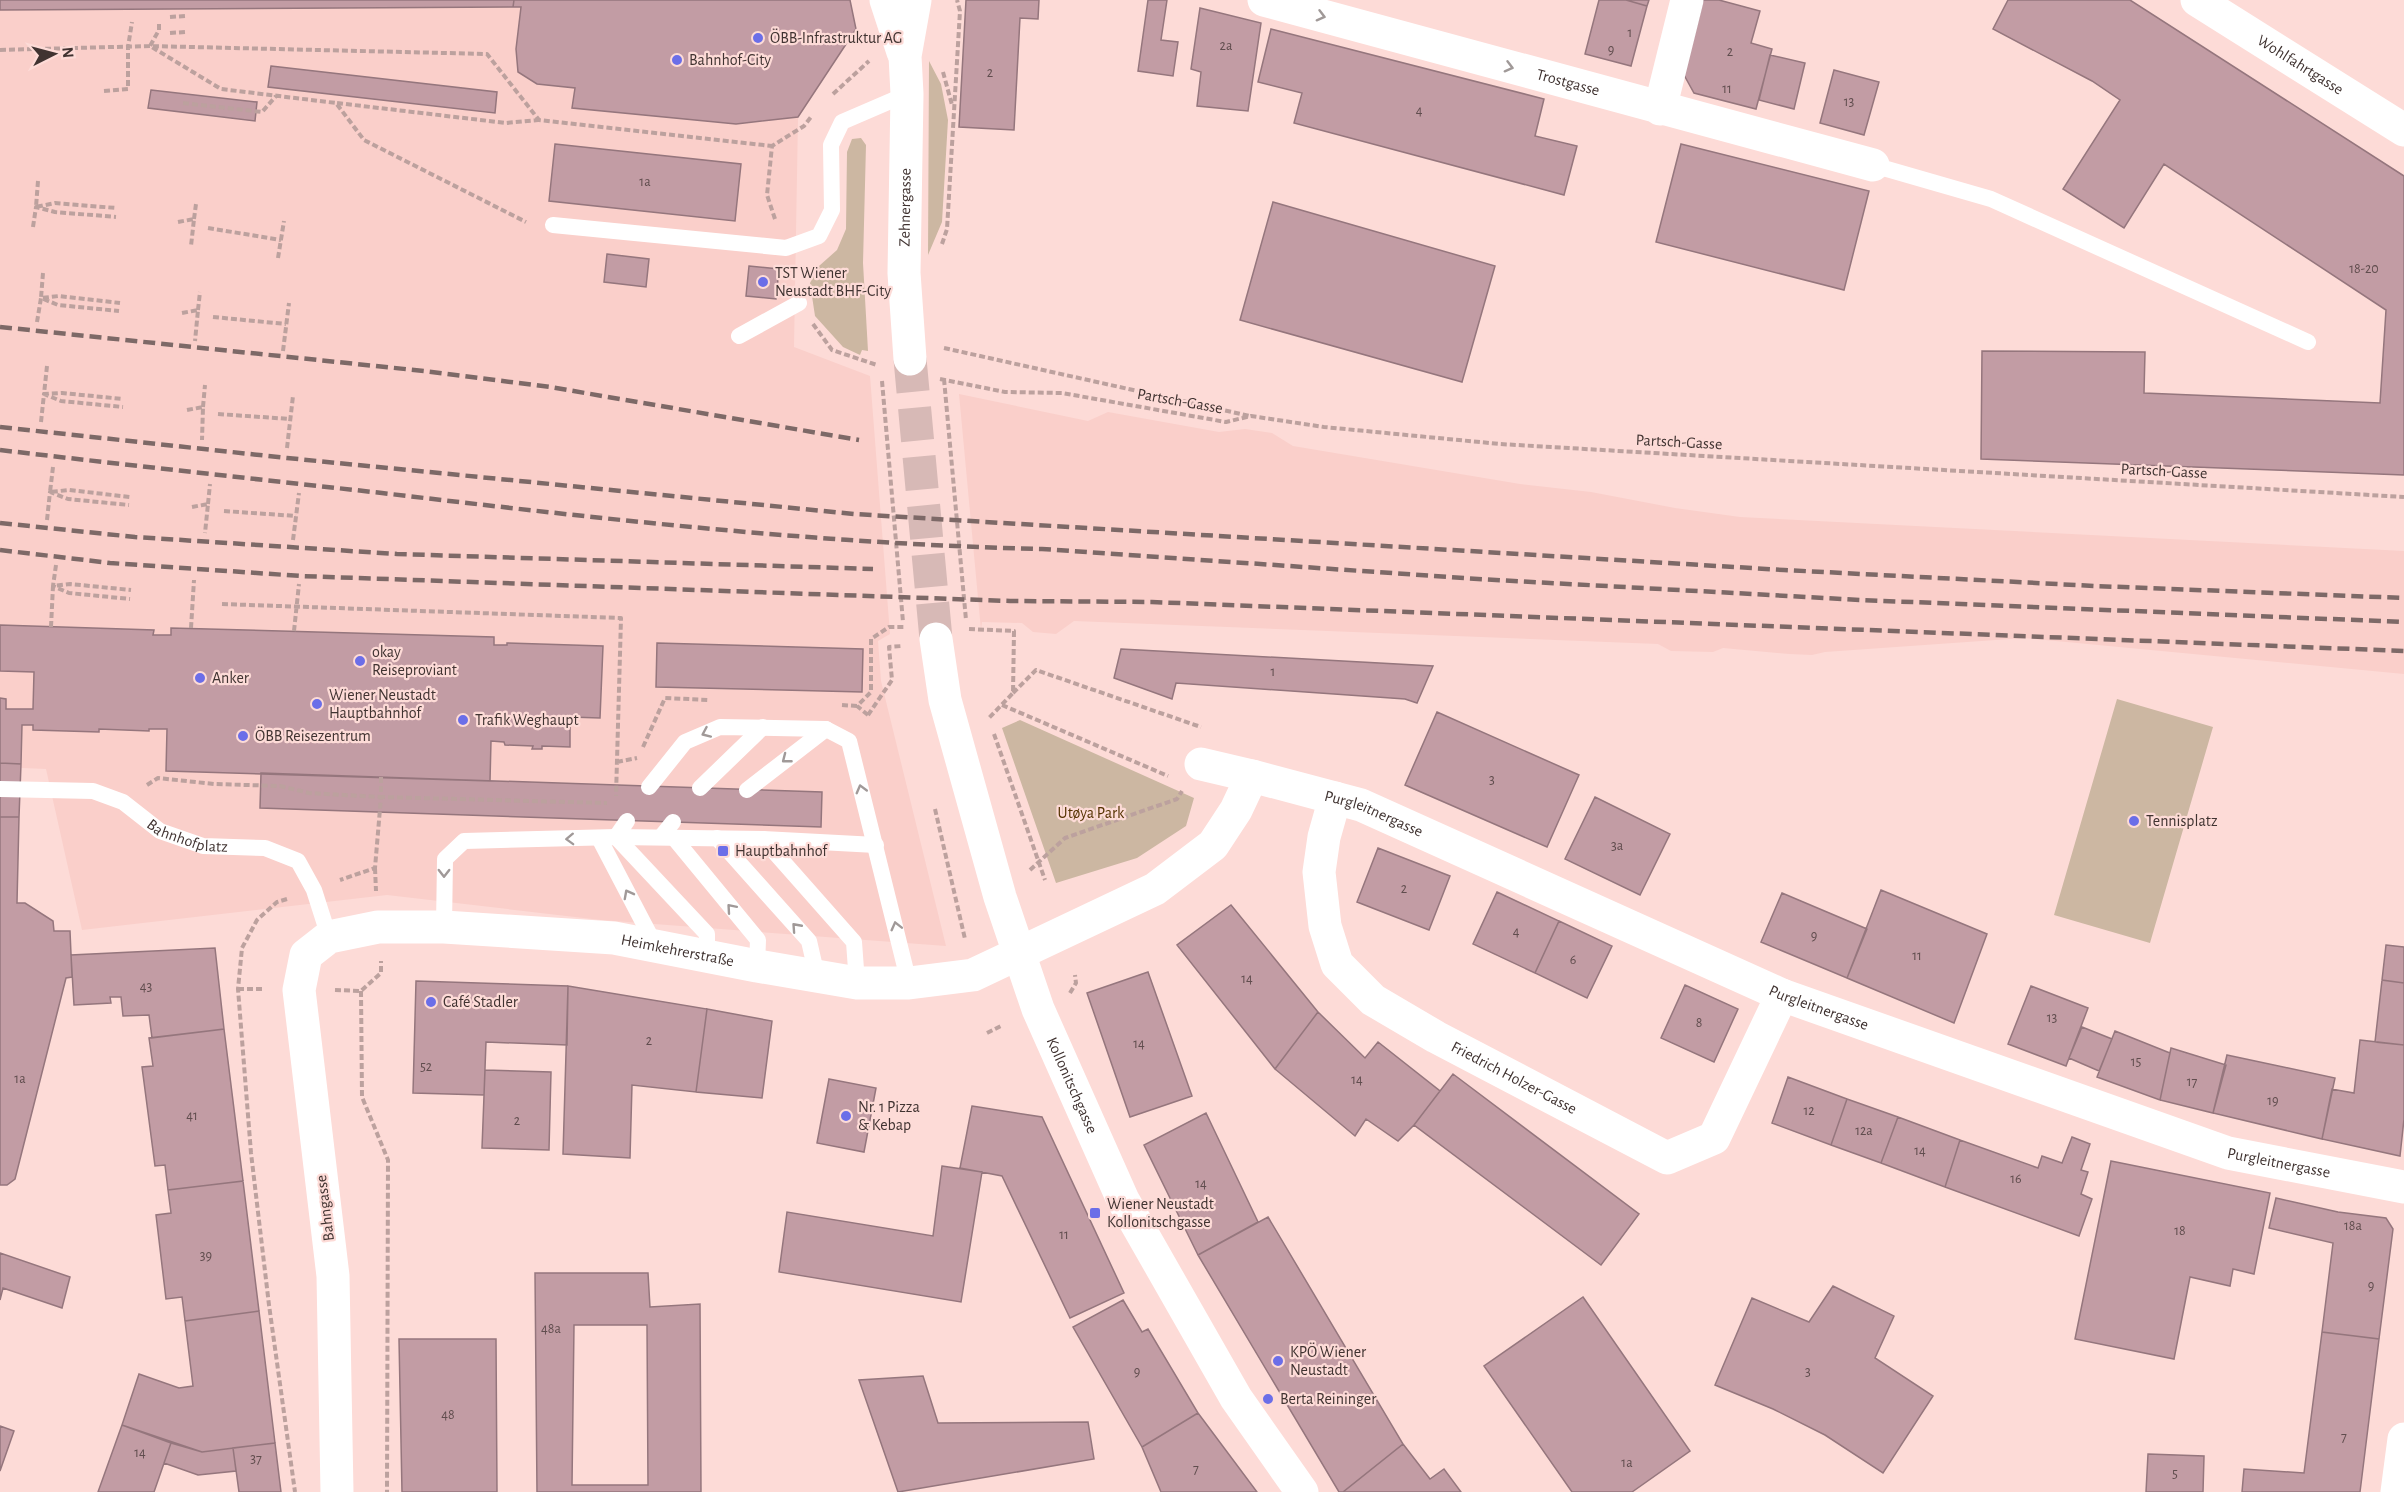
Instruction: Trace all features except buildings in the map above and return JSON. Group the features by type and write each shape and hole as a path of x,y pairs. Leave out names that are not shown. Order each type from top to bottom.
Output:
{"street":[{"name":"Zehnergasse","path":"886,0 890,57 907,94 904,273 910,358"},
{"name":"Zehnergasse","path":"890,57 915,0"},
{"name":"Trostgasse","path":"1264,0 1873,165"},
{"path":"1660,109 1687,0"},
{"name":"Wohlfahrtgasse","path":"2197,0 2404,130"},
{"name":"Kollonitschgasse","path":"915,640 945,700 1000,897 1038,1009 1123,1200 1236,1398 1302,1492"},
{"name":"Purgleitnergasse","path":"1194,775 1252,776 1361,805 1782,994 2228,1153 2404,1187"},
{"path":"1020,954 1155,889 1213,845 1236,810 1252,776"},
{"name":"Friedrich Holzer-Gasse","path":"1335,798 1324,837 1319,872 1325,926 1337,964 1373,1000 1436,1037 1667,1158 1714,1138 1782,994"},
{"name":"Heimkehrerstraße","path":"329,937 378,927 444,927 614,938 856,983 909,983 973,975 1020,954"},
{"name":"Bahngasse","path":"329,937 306,955 299,990 333,1276 337,1492"},
{"path":"2397,1492 2404,1439"}],"lane":[{"path":"554,225 786,248 819,236 832,210 831,145 842,122 907,94"},
{"path":"1873,165 1991,199 2308,342"},
{"path":"739,336 799,303"},
{"path":"649,787 685,742 720,727 826,729 849,741 909,983"},
{"path":"700,788 763,727"},
{"path":"747,790 826,729"},
{"name":"Bahnhofplatz","path":"0,789 93,791 123,802 160,831 203,846 265,848 298,861 314,890 329,937"},
{"path":"616,837 627,820"},
{"path":"444,927 444,859 464,841 599,838 670,832 876,845"},
{"path":"670,832 758,940 757,966"},
{"path":"713,833 809,941 817,976"},
{"path":"616,837 708,934 707,956"},
{"path":"599,838 655,945"},
{"path":"763,839 854,942 856,983"}],"path":[{"path":"941,247 947,229 960,11 957,0"},
{"path":"170,17 185,16"},
{"path":"104,91 128,89 128,47 132,22"},
{"path":"150,46 159,30 159,24"},
{"path":"170,33 185,32"},
{"path":"150,46 221,90 506,123 539,120 772,146 804,126"},
{"path":"0,50 150,46 487,54 539,120"},
{"path":"826,100 890,57"},
{"path":"183,103 262,112 276,96"},
{"path":"336,103 364,140 529,224 554,225"},
{"path":"772,146 767,195 786,248"},
{"path":"33,227 38,182"},
{"path":"36,207 55,203 116,208"},
{"path":"191,246 196,204"},
{"path":"36,207 54,212 116,217"},
{"path":"178,222 194,219"},
{"path":"278,258 284,221"},
{"path":"208,228 281,240"},
{"path":"37,322 43,273"},
{"path":"195,341 200,292"},
{"path":"40,298 59,296 120,303"},
{"path":"40,298 58,305 119,311"},
{"path":"283,351 289,303"},
{"path":"182,313 198,310"},
{"path":"213,317 286,324"},
{"path":"942,360 941,348 1251,416"},
{"path":"41,422 47,366"},
{"path":"943,371 967,629"},
{"path":"875,708 892,680 890,647 915,640 882,377"},
{"name":"Partsch-Gasse","path":"957,383 1005,393 1062,393 1226,422 1251,416 1324,427 1500,444 2404,497"},
{"path":"202,440 205,386"},
{"path":"44,394 62,393 123,399"},
{"path":"44,394 61,400 123,407"},
{"path":"286,448 293,396"},
{"path":"187,410 203,406"},
{"path":"218,414 290,419"},
{"path":"47,520 53,466"},
{"path":"206,533 210,484"},
{"path":"50,492 69,490 130,496"},
{"path":"50,492 68,499 129,506"},
{"path":"293,540 299,494"},
{"path":"192,507 208,504"},
{"path":"224,511 296,516"},
{"path":"51,627 56,565"},
{"path":"191,628 194,580"},
{"path":"53,586 70,584 131,590"},
{"path":"294,631 299,584"},
{"path":"53,586 69,593 130,598"},
{"path":"123,802 158,778 214,784 280,786 309,793 615,803 621,618 222,604"},
{"path":"867,715 857,706 871,692 871,639 889,627"},
{"path":"981,630 1014,631 1013,693"},
{"path":"989,718 1036,670 1214,731 1194,775 1177,799 1065,838 1030,870"},
{"path":"1002,705 1194,775"},
{"path":"985,708 1045,880"},
{"path":"295,1492 251,1153 238,989 242,948 257,920 277,902 375,868 381,777"},
{"path":"934,805 962,926 969,921"},
{"path":"1066,995 1072,992 1076,983 1075,975"},
{"path":"361,991 362,1097 388,1160 387,1492"},
{"path":"987,1033 1001,1026"}],"shaded area":[{"path":"0,0 850,0 856,29 798,118 794,347 870,376 890,634 878,641 881,681 946,946 601,920 387,895 82,930 46,769 0,767"},
{"path":"959,394 1088,421 1108,412 1219,432 1245,429 1272,433 1293,446 1520,484 1591,492 1675,508 1740,517 2404,551 2404,674 2024,638 1825,652 1812,655 1723,648 1713,652 1671,651 1658,644 1074,621 1056,634 1033,632 1022,623 982,622 981,630"}],"green space":[{"path":"929,61 941,84 948,120 942,222 928,255"},
{"path":"861,138 866,145 863,263 868,351 862,350 860,355 843,347 815,316 810,283 819,266 837,250 846,229 847,152 852,139"},
{"name":"Tennisplatz","path":"2117,699 2213,727 2150,943 2054,915"},
{"name":"Utøya Park","path":"1020,720 1194,798 1186,826 1137,858 1056,883 1002,728"}],"tunnel":[{"path":"910,359 936,639"}],"railway":[{"path":"0,327 424,371 550,387 859,440"},
{"path":"0,427 854,514 1784,570 2095,586 2404,598"},
{"path":"0,450 547,512 712,529 877,542 1042,549 1478,579 1861,600 2404,622"},
{"path":"0,523 135,537 397,554 873,569"},
{"path":"0,550 110,563 301,576 1010,601 1152,602 2404,651"}],"place":[{"name":"ÖBB-Infrastruktur AG","path":"758,38"},
{"name":"Bahnhof-City","path":"677,60"},
{"name":"TST Wiener Neustadt BHF-City","path":"763,282"},
{"name":"okay Reiseproviant","path":"360,661"},
{"name":"Anker","path":"200,678"},
{"name":"Wiener Neustadt Hauptbahnhof","path":"317,704"},
{"name":"Trafik Weghaupt","path":"463,720"},
{"name":"ÖBB Reisezentrum","path":"243,736"},
{"name":"Tennisplatz","path":"2134,821"},
{"name":"Hauptbahnhof","path":"723,851"},
{"name":"Café Stadler","path":"431,1002"},
{"name":"Nr. 1 Pizza & Kebap","path":"846,1116"},
{"name":"Wiener Neustadt Kollonitschgasse","path":"1095,1213"},
{"name":"KPÖ Wiener Neustadt","path":"1278,1361"},
{"name":"Berta Reininger","path":"1268,1399"}]}
